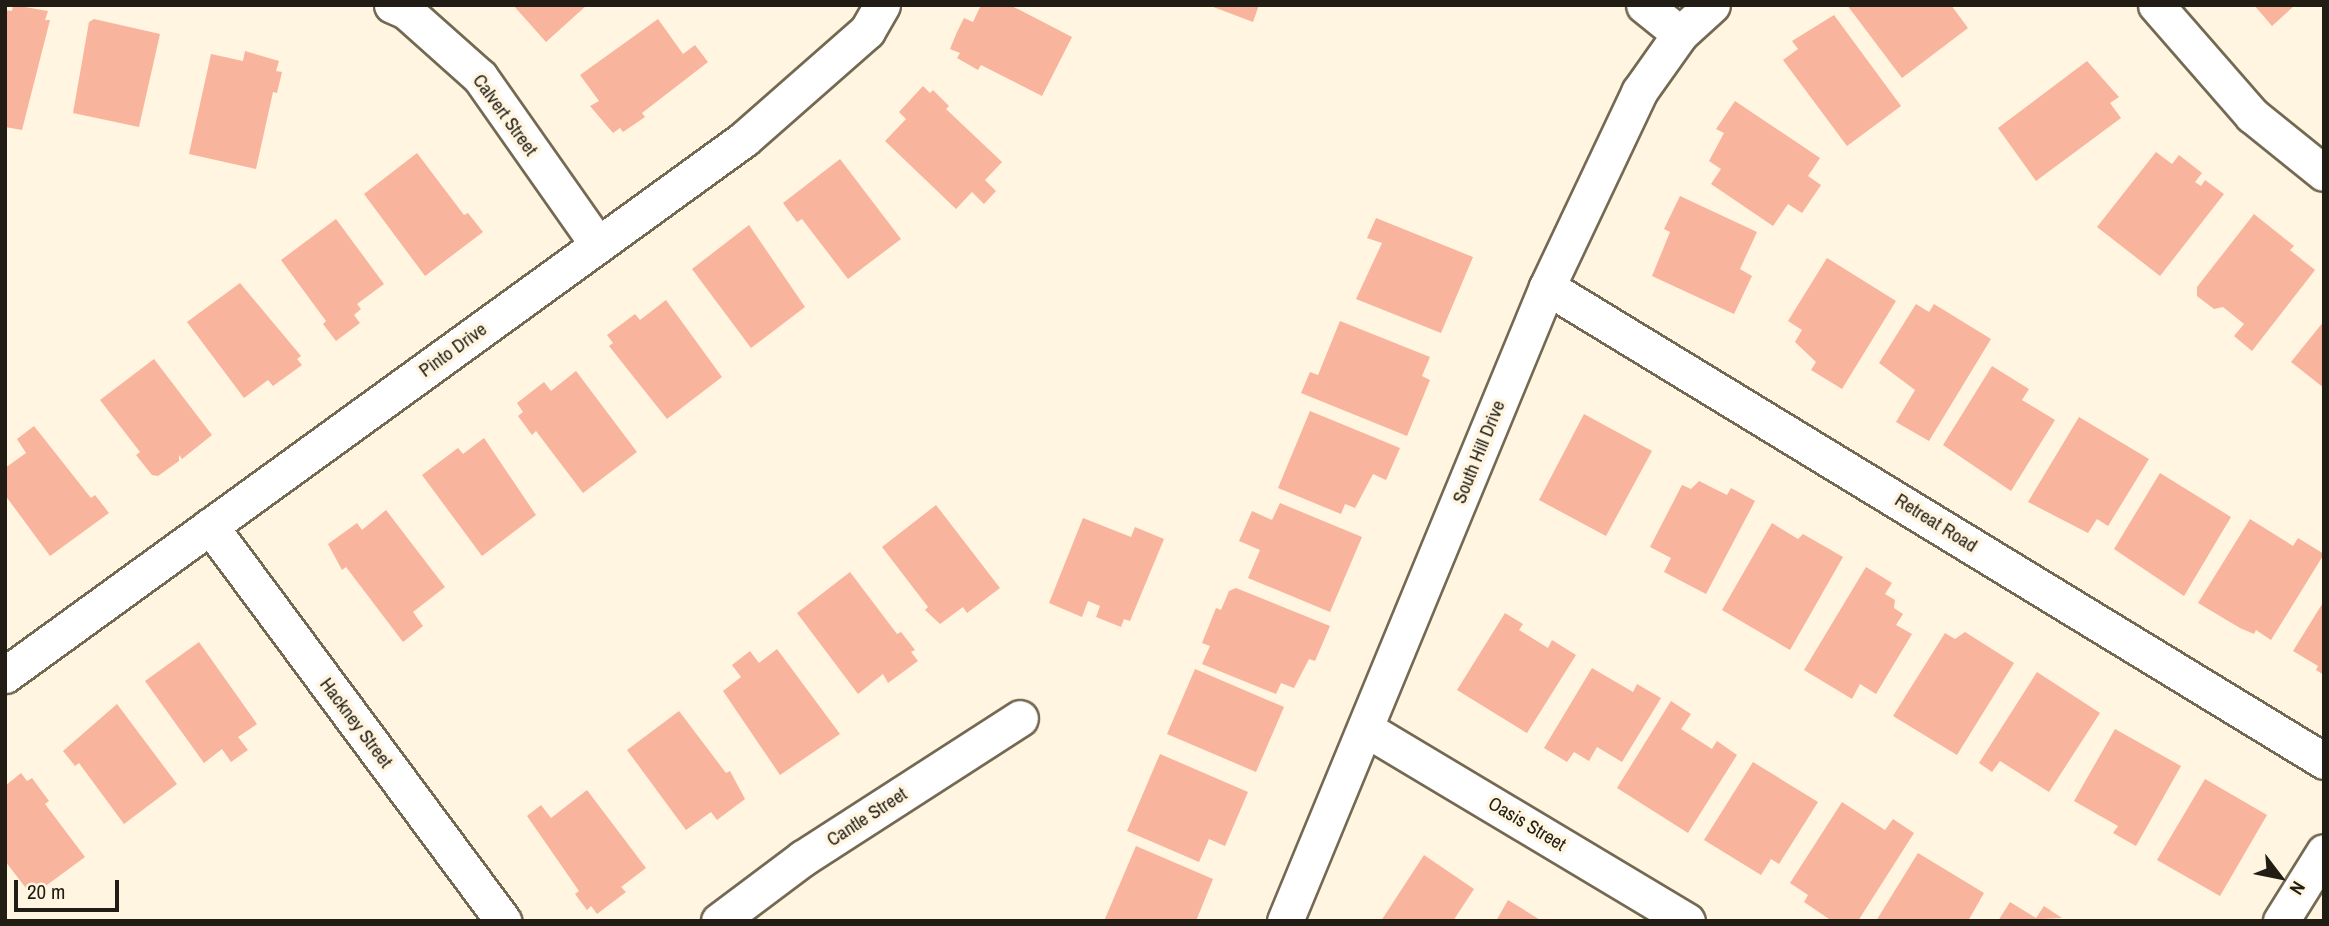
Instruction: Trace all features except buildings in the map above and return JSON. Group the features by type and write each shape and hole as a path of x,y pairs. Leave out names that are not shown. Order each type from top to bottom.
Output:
{"street":[{"name":"Calvert Street","path":"392,5 406,10 480,78 598,245"},
{"name":"Pinto Drive","path":"5,675 744,139 867,31 882,5"},
{"path":"1644,5 1680,34"},
{"name":"South Hill Drive","path":"1285,921 1547,287 1639,92 1680,34 1712,5"},
{"path":"2156,5 2252,115 2324,173"},
{"name":"Retreat Road","path":"1547,287 2324,761"},
{"name":"Hackney Street","path":"210,526 503,921"},
{"name":"Cantle Street","path":"719,921 803,858 1020,718"},
{"name":"Oasis Street","path":"1366,729 1687,921"},
{"path":"2281,921 2324,852"}]}
